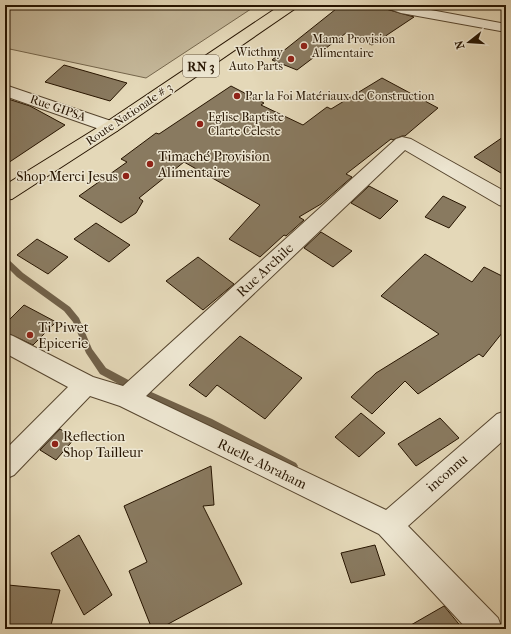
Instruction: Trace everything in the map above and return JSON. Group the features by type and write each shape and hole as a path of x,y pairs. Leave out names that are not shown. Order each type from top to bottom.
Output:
{"main road":[{"name":"Route Nationale # 3","path":"5,194 111,127 291,5"}],"street":[{"path":"392,5 400,9 506,28"},
{"name":"Rue GIPSA","path":"5,90 111,127"},
{"name":"Rue Archile","path":"134,391 404,143 506,200"},
{"name":"Ruelle Abraham","path":"5,342 86,385 134,391 389,525 487,629"},
{"path":"5,467 86,385"},
{"name":"inconnu","path":"389,525 506,422"}],"shaded area":[{"path":"5,5 257,5 146,78 5,48"}],"building":[{"path":"341,5 384,5 386,9 414,17 372,45 346,33 297,70 272,60"},
{"path":"64,65 127,83 110,101 45,82"},
{"path":"382,78 438,108 405,136 393,140 391,139 346,174 352,177 321,204 299,217 304,220 286,236 284,235 260,257 229,239 260,205 184,162 139,198 143,201 136,213 121,223 79,196 127,162 121,159 156,133 159,134 231,86 264,103 261,105 303,125 327,107 331,109"},
{"path":"5,98 30,106 65,125 5,165"},
{"path":"506,135 506,176 474,157"},
{"path":"369,186 398,201 380,219 351,203"},
{"path":"443,196 466,207 449,228 425,217"},
{"path":"96,223 130,245 109,262 74,239"},
{"path":"321,232 352,251 333,267 304,248"},
{"path":"37,239 68,257 48,274 17,255"},
{"path":"425,254 472,282 484,267 506,278 506,328 483,357 479,354 418,394 405,381 372,414 351,397 376,373 439,334 381,296"},
{"path":"198,257 234,284 203,310 166,281"},
{"path":"24,305 56,322 33,345 5,332 5,324"},
{"path":"240,336 302,378 265,419 217,385 206,397 189,385"},
{"path":"361,413 385,433 359,457 335,437"},
{"path":"440,418 459,438 416,466 398,444"},
{"path":"60,429 75,438 56,460 40,450"},
{"path":"211,466 214,505 203,506 242,584 159,629 152,629 129,571 147,562 124,506"},
{"path":"79,535 112,595 84,615 51,553"},
{"path":"375,545 385,575 351,583 341,553"},
{"path":"8,585 60,590 50,629 5,629 5,595"},
{"path":"444,606 463,629 404,629"}],"waterway":[{"path":"5,261 20,275 67,309 76,320 89,351 103,371 146,394 209,422 293,466"}],"place":[{"name":"Mama Provision Alimentaire","path":"304,46"},
{"name":"Wicthmy Auto Parts","path":"291,59"},
{"name":"Par la Foi Matériaux de Construction","path":"237,96"},
{"name":"Eglise Baptiste Clarte Celeste","path":"200,124"},
{"name":"Timaché Provision Alimentaire","path":"150,164"},
{"name":"Shop Merci Jesus","path":"126,176"},
{"name":"Ti Piwet Epicerie","path":"30,335"},
{"name":"Reflection Shop Tailleur","path":"55,444"}]}
